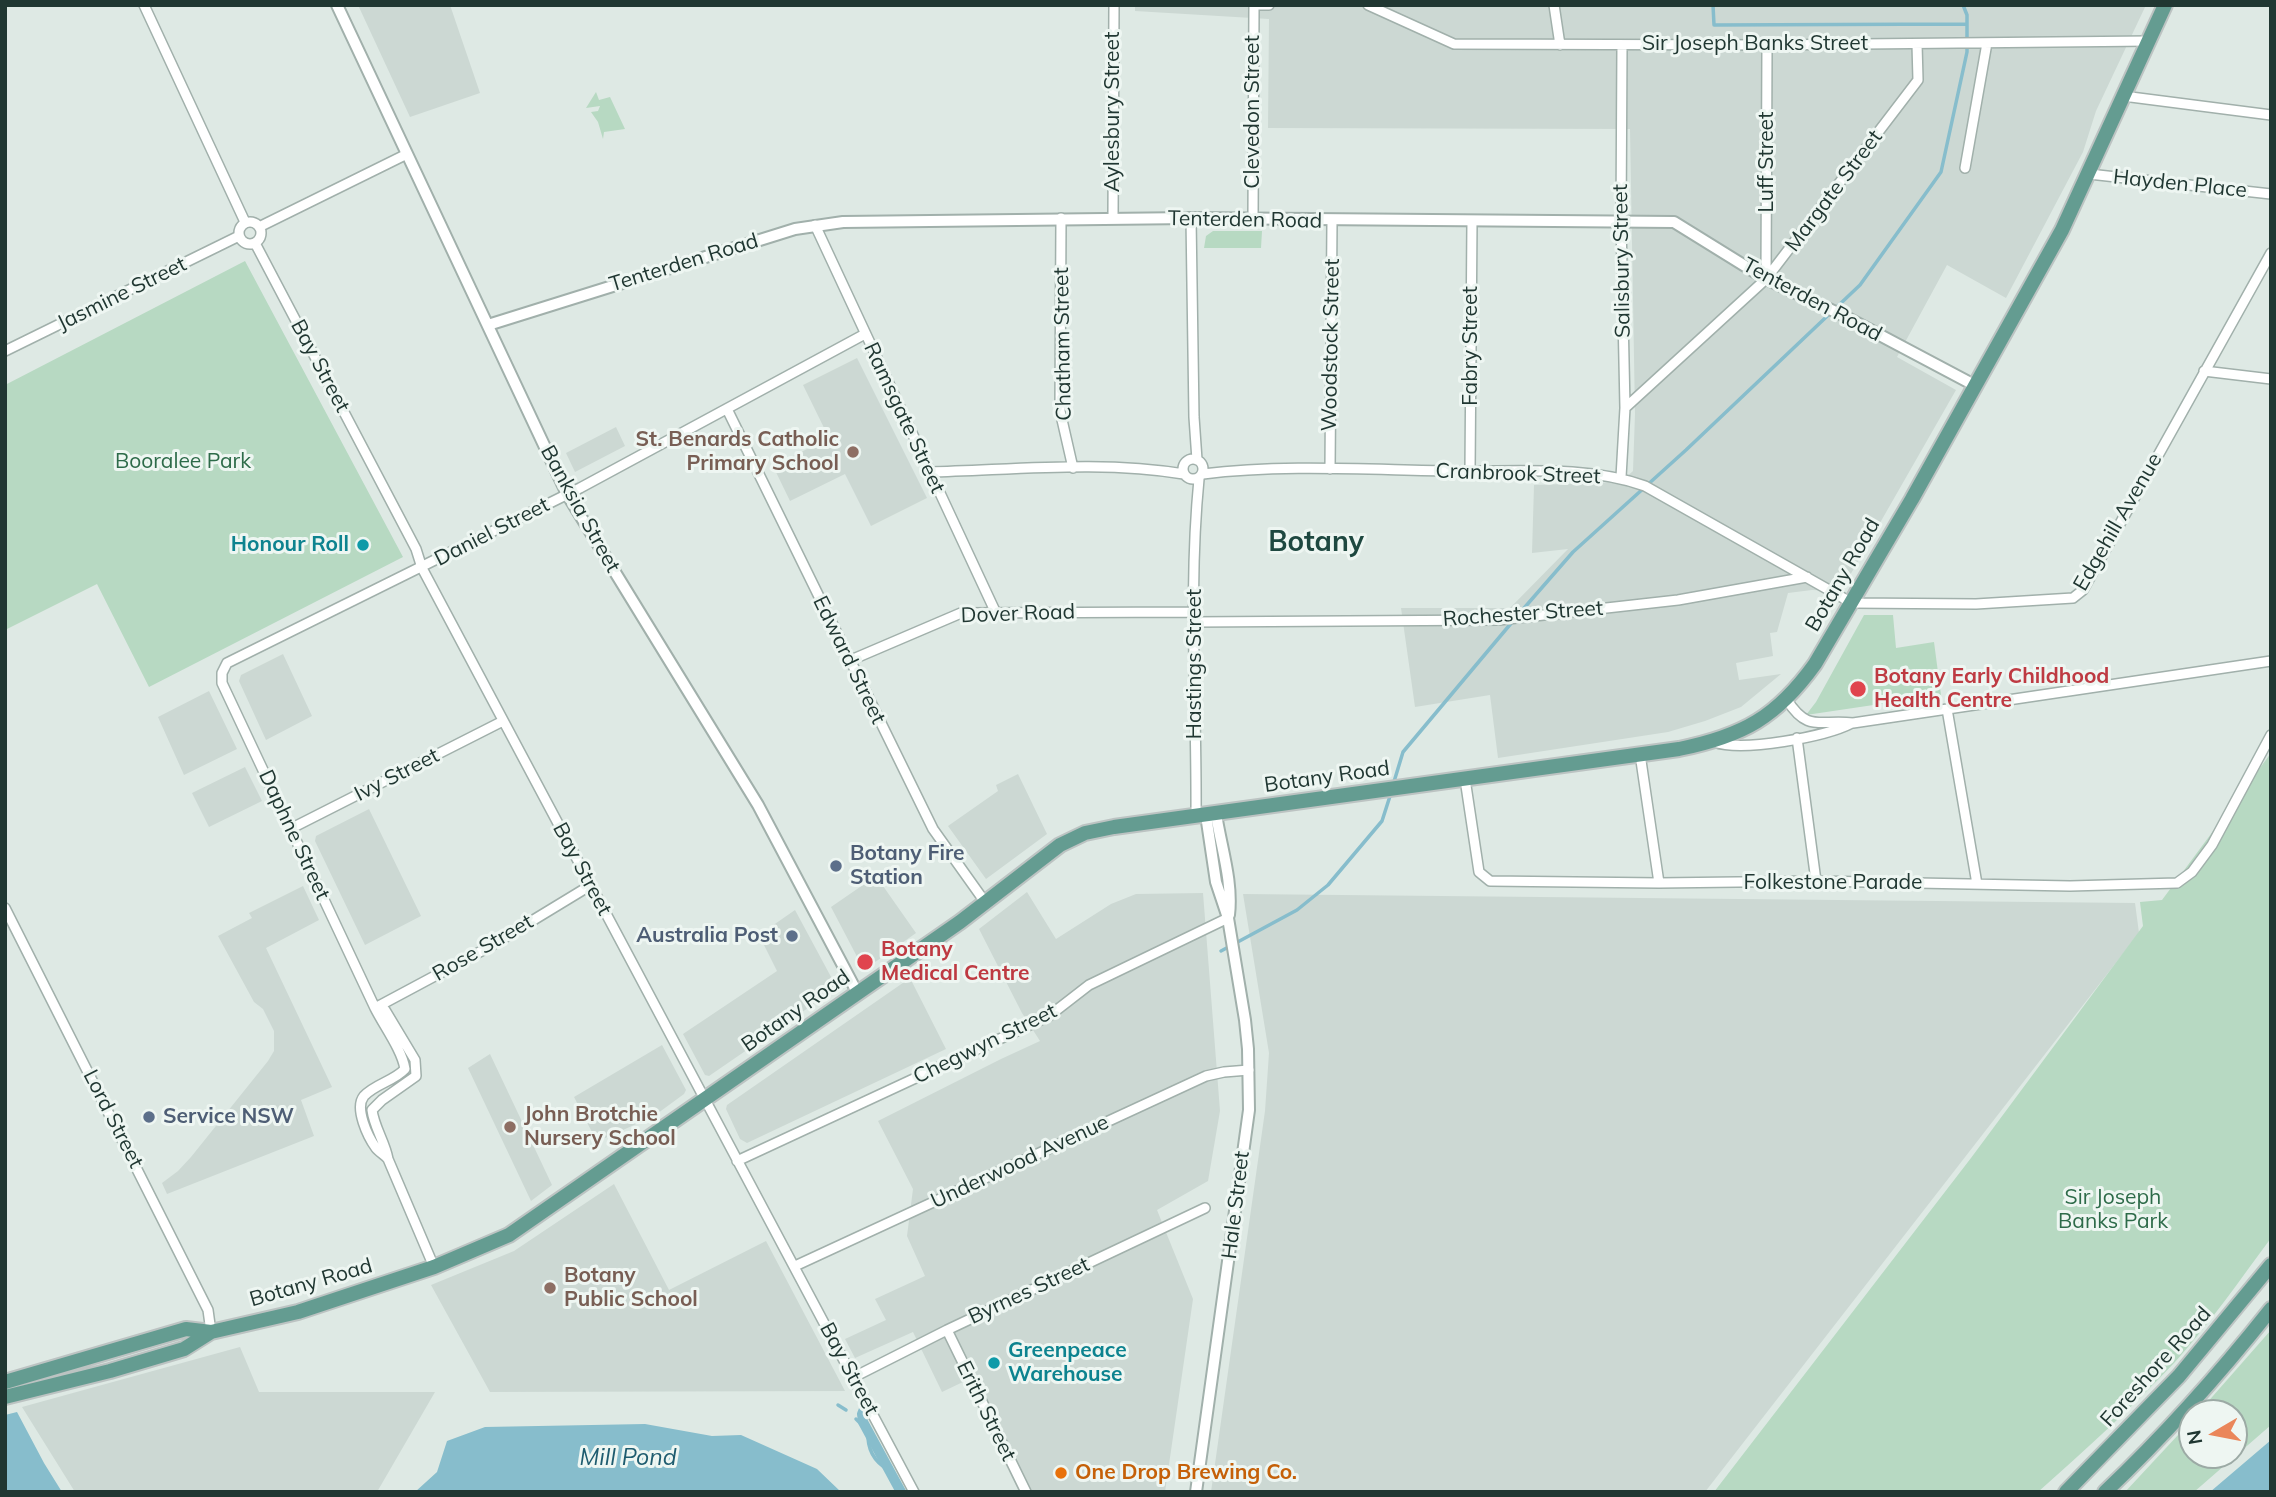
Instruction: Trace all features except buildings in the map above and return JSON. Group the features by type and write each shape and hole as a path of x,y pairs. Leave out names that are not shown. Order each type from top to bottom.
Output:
{"main road":[{"name":"Botany Road","path":"8,1389 110,1371 184,1349 211,1332 310,1308 434,1267 509,1235 858,994 1072,838 1100,830 1714,742 1750,726 1787,699 1815,664 1852,603 2062,230 2165,5"},
{"name":"Foreshore Road","path":"2066,1492 2179,1376 2271,1265"},
{"path":"2105,1492 2218,1372 2271,1309"}],"street":[{"path":"145,5 245,222"},
{"name":"Banksia Street","path":"337,5 567,494 758,805 858,994"},
{"name":"Aylesbury Street","path":"1113,218 1114,5"},
{"path":"1254,5 1269,5"},
{"name":"Clevedon Street","path":"1253,219 1254,5"},
{"name":"Sir Joseph Banks Street","path":"1368,5 1454,44 1767,45 2150,41"},
{"path":"1554,5 1560,45"},
{"path":"1965,168 1987,43"},
{"name":"Margate Street","path":"1625,408 1766,279 1918,80 1917,44"},
{"name":"Salisbury Street","path":"1621,477 1625,408 1621,222 1622,45"},
{"name":"Luff Street","path":"1766,279 1767,45"},
{"path":"2123,96 2271,115"},
{"path":"260,227 407,153"},
{"name":"Hayden Place","path":"2089,174 2271,194"},
{"name":"Chatham Street","path":"1061,218 1060,411 1073,468"},
{"name":"Tenterden Road","path":"488,325 795,229 855,221 1192,218 1674,222 1766,279 1842,315 1976,386"},
{"name":"Hastings Street","path":"1192,218 1193,469 1196,512 1194,617 1206,815"},
{"name":"Woodstock Street","path":"1330,470 1332,221"},
{"path":"245,222 260,227 261,236 255,243 244,243 239,236 239,228 245,222"},
{"name":"Fabry Street","path":"1470,471 1472,222"},
{"name":"Ramsgate Street","path":"815,225 995,611"},
{"name":"Jasmine Street","path":"5,351 239,236"},
{"name":"Bay Street","path":"255,243 416,549 422,568 914,1492"},
{"name":"Edgehill Avenue","path":"1852,603 1976,604 2073,598 2083,590 2271,253"},
{"name":"Daniel Street","path":"227,663 567,494 865,334"},
{"path":"2204,371 2271,379"},
{"name":"Edward Street","path":"727,409 933,829 985,902"},
{"name":"Cranbrook Street","path":"929,472 1073,468 1470,471 1621,477 1645,486 1852,603"},
{"name":"Rochester Street","path":"1194,617 1499,620 1678,600 1807,577"},
{"name":"Dover Road","path":"850,660 961,613 995,611 1194,617"},
{"path":"1787,699 1800,718 1808,722 1853,723 2271,661"},
{"name":"Daphne Street","path":"227,663 222,673 222,683 374,1008 403,1056 405,1069 372,1090 362,1098 360,1104 363,1121 376,1147 388,1159"},
{"path":"1947,709 1977,884"},
{"name":"Ivy Street","path":"292,828 503,721"},
{"path":"1714,742 1731,746 1797,738 1836,731 1853,723"},
{"name":"Folkestone Parade","path":"1465,779 1479,872 1490,881 1816,881 2070,886 2177,883 2192,872 2212,845 2271,735"},
{"path":"1797,738 1816,881"},
{"path":"1640,754 1659,883"},
{"name":"Hale Street","path":"1196,1492 1249,1110 1243,1071 1245,1020 1228,918 1216,882 1206,815"},
{"name":"Rose Street","path":"374,1008 489,947 591,885"},
{"name":"Lord Street","path":"5,908 198,1288 210,1314 211,1332"},
{"name":"Chegwyn Street","path":"737,1161 1049,1016 1089,985 1228,918"},
{"name":"Daphne Street","path":"374,1008 385,1010 415,1060 415,1076 372,1110 373,1119 385,1143 388,1159 434,1267"},
{"name":"Underwood Avenue","path":"795,1266 1140,1106 1220,1072 1243,1071"},
{"name":"Byrnes Street","path":"854,1377 1205,1208"},
{"name":"Erith Street","path":"947,1330 1026,1492"}],"shaded area":[{"path":"358,5 450,5 480,93 410,117"},
{"path":"1135,5 2146,5 2096,111 2083,152 2006,298 1947,265 1897,357 1956,390 1841,591 1788,593 1777,632 1770,633 1773,656 1736,663 1739,680 1781,674 1741,707 1668,732 1498,758 1490,695 1415,707 1401,608 1510,608 1568,549 1532,553 1534,485 1621,482 1633,471 1635,414 1630,129 1268,128 1269,19 1135,11"},
{"name":"St. Benards Catholic Primary School","path":"857,358 927,498 871,526 845,474 790,501 773,466 829,438 803,385"},
{"path":"616,427 625,446 575,472 566,453"},
{"path":"283,654 312,716 266,740 239,681 241,675"},
{"path":"209,691 237,749 184,775 158,717"},
{"path":"245,767 262,801 209,827 192,793"},
{"path":"1018,774 1047,834 986,879 948,826 998,791 996,785"},
{"path":"369,809 421,916 365,945 315,841 316,836"},
{"path":"876,876 916,933 864,970 831,907"},
{"path":"303,886 319,920 266,948 332,1087 301,1100 314,1136 167,1194 162,1183 191,1157 274,1051 274,1031 263,1009 254,1002 218,936 252,918 249,913"},
{"path":"1027,892 1056,939 1111,904 1136,894 1203,893 1220,1111 1208,1181 1157,1210 1193,1299 1165,1492 1019,1492 965,1381 942,1392 913,1332 855,1358 845,1339 886,1320 875,1299 925,1276 907,1236 913,1189 878,1121 1040,1041 1022,1013 979,929"},
{"path":"1243,894 2135,903 2139,933 1705,1492 1211,1492 1265,1111 1269,1053"},
{"path":"795,910 837,988 709,1076 705,1075 683,1034 777,971 759,935"},
{"path":"910,978 946,1049 747,1143 740,1139 726,1109 727,1105"},
{"path":"662,1045 686,1090 684,1094 654,1116 603,1139 594,1136 574,1097"},
{"name":"John Brotchie Nursery School","path":"490,1054 552,1185 531,1201 468,1068"},
{"name":"Botany Public School","path":"614,1184 669,1290 766,1241 845,1391 490,1392 431,1285 514,1251"},
{"path":"240,1347 259,1392 435,1392 377,1492 75,1492 22,1407"}],"green space":[{"path":"596,92 599,100 610,97 625,129 604,132 603,139 598,122 591,112 598,111 600,106 586,108"},
{"path":"1213,231 1262,231 1261,248 1204,248 1206,236"},
{"name":"Booralee Park","path":"245,261 403,557 149,687 97,584 5,630 5,385"},
{"path":"1864,615 1893,615 1896,648 1934,642 1941,695 1806,715 1816,702"},
{"name":"Sir Joseph Banks Park","path":"2271,753 2271,1238 2224,1301 2159,1379 2038,1492 1714,1492 1971,1158 2143,926 2140,902 2162,900"},
{"path":"2271,1330 2271,1425 2248,1445 2248,1399 2210,1399"},
{"path":"2178,1435 2178,1469 2220,1469 2194,1492 2125,1492"}],"water":[{"path":"17,1412 62,1492 5,1492 5,1415"},
{"name":"Mill Pond","path":"645,1424 712,1436 741,1435 817,1469 841,1492 415,1492 437,1472 447,1441 485,1427"},
{"path":"2271,1440 2271,1492 2210,1492 2237,1469 2248,1469 2248,1460"}],"waterway":[{"path":"1713,5 1714,25 1967,24"},
{"path":"1518,615 1573,552 1686,450 1860,285 1941,172 1967,52 1967,15 1963,5"},
{"path":"1393,785 1403,752 1513,621"},
{"path":"1221,951 1297,910 1328,885 1382,821 1391,793"},
{"path":"838,1405 846,1410"},
{"path":"864,1409 863,1422 901,1492"},
{"path":"859,1414 863,1422"},
{"path":"856,1419 868,1431 870,1449 876,1459 889,1470"}],"place":[{"name":"St. Benards Catholic Primary School","path":"853,452"},
{"name":"Honour Roll","path":"363,545"},
{"name":"Botany Early Childhood Health Centre","path":"1858,689"},
{"name":"Botany Fire Station","path":"836,866"},
{"name":"Australia Post","path":"792,936"},
{"name":"Botany Medical Centre","path":"865,962"},
{"name":"Service NSW","path":"149,1117"},
{"name":"John Brotchie Nursery School","path":"510,1127"},
{"name":"Botany Public School","path":"550,1288"},
{"name":"Greenpeace Warehouse","path":"994,1363"},
{"name":"One Drop Brewing Co.","path":"1061,1473"}],"district":[{"name":"Botany","path":"1316,543"}]}
